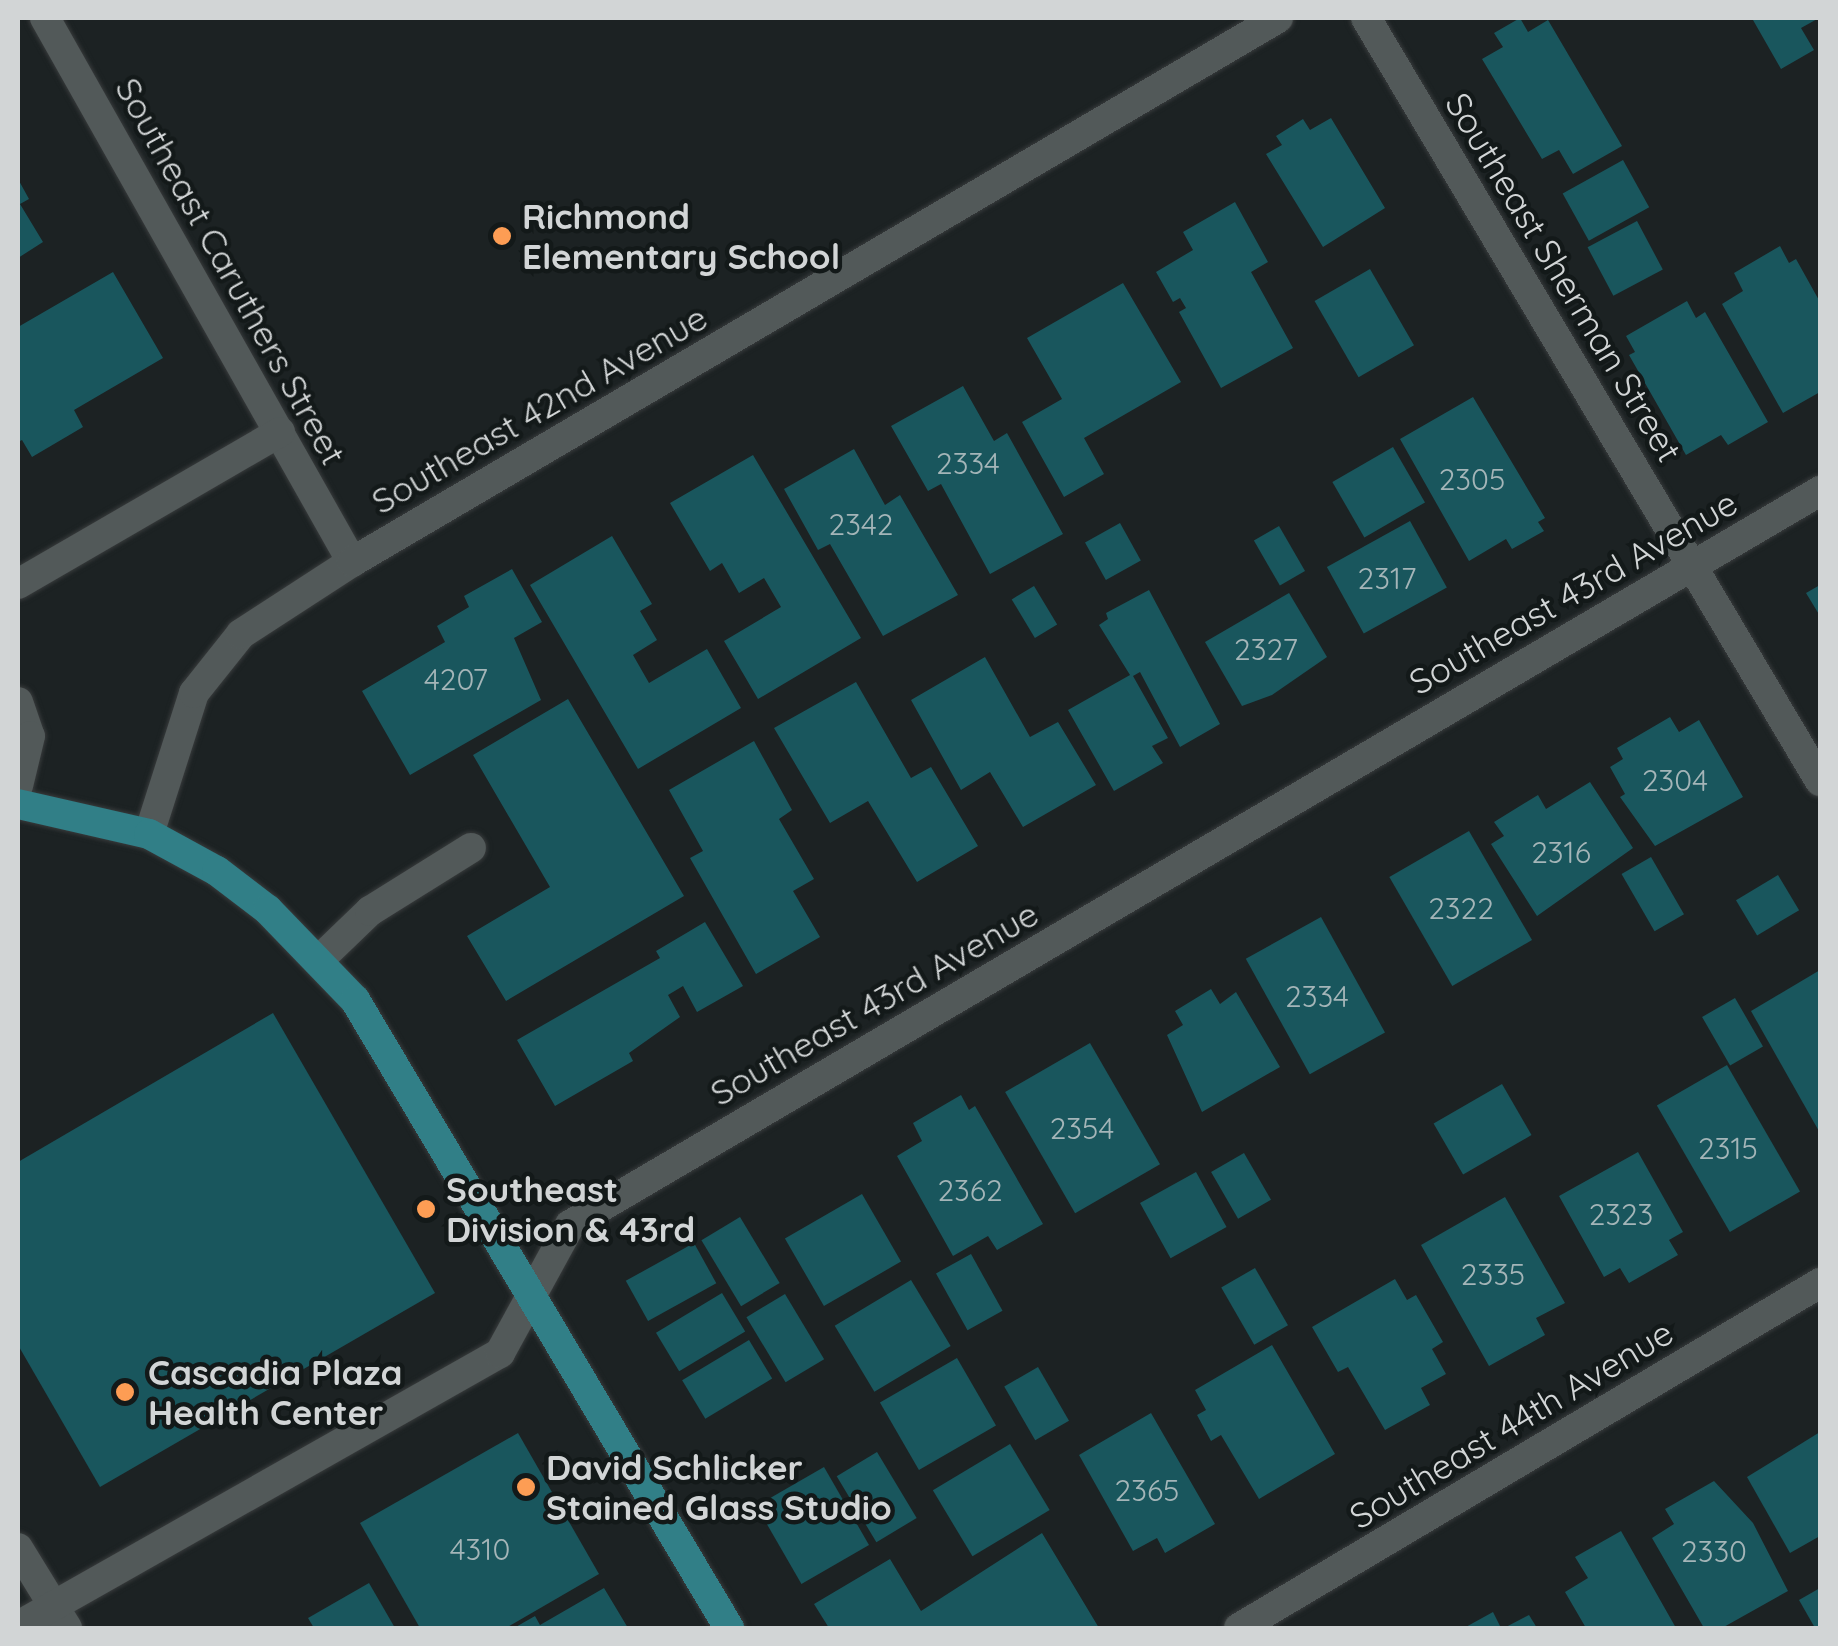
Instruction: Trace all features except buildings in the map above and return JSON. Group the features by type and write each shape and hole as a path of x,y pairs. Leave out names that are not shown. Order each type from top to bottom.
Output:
{"main road":[{"path":"18,804 149,834 230,881 320,960 380,1032 729,1628"}],"street":[{"name":"Southeast Caruthers Street","path":"45,18 352,562"},
{"name":"Southeast 42nd Avenue","path":"149,834 170,756 213,663 240,634 352,562 1278,18"},
{"name":"Southeast Sherman Street","path":"1366,18 1820,781"},
{"path":"18,584 280,432"},
{"name":"Southeast 43rd Avenue","path":"18,1626 61,1617 500,1352 570,1226 1820,491"},
{"path":"18,702 30,736 18,786"},
{"path":"320,960 370,911 471,848"},
{"name":"Southeast 44th Avenue","path":"1239,1628 1820,1283"},
{"path":"18,1548 61,1617"}],"place":[{"name":"Richmond Elementary School","path":"502,236"},
{"name":"Southeast Division & 43rd","path":"426,1209"},
{"name":"Cascadia Plaza Health Center","path":"125,1392"},
{"name":"David Schlicker Stained Glass Studio","path":"526,1487"}]}
